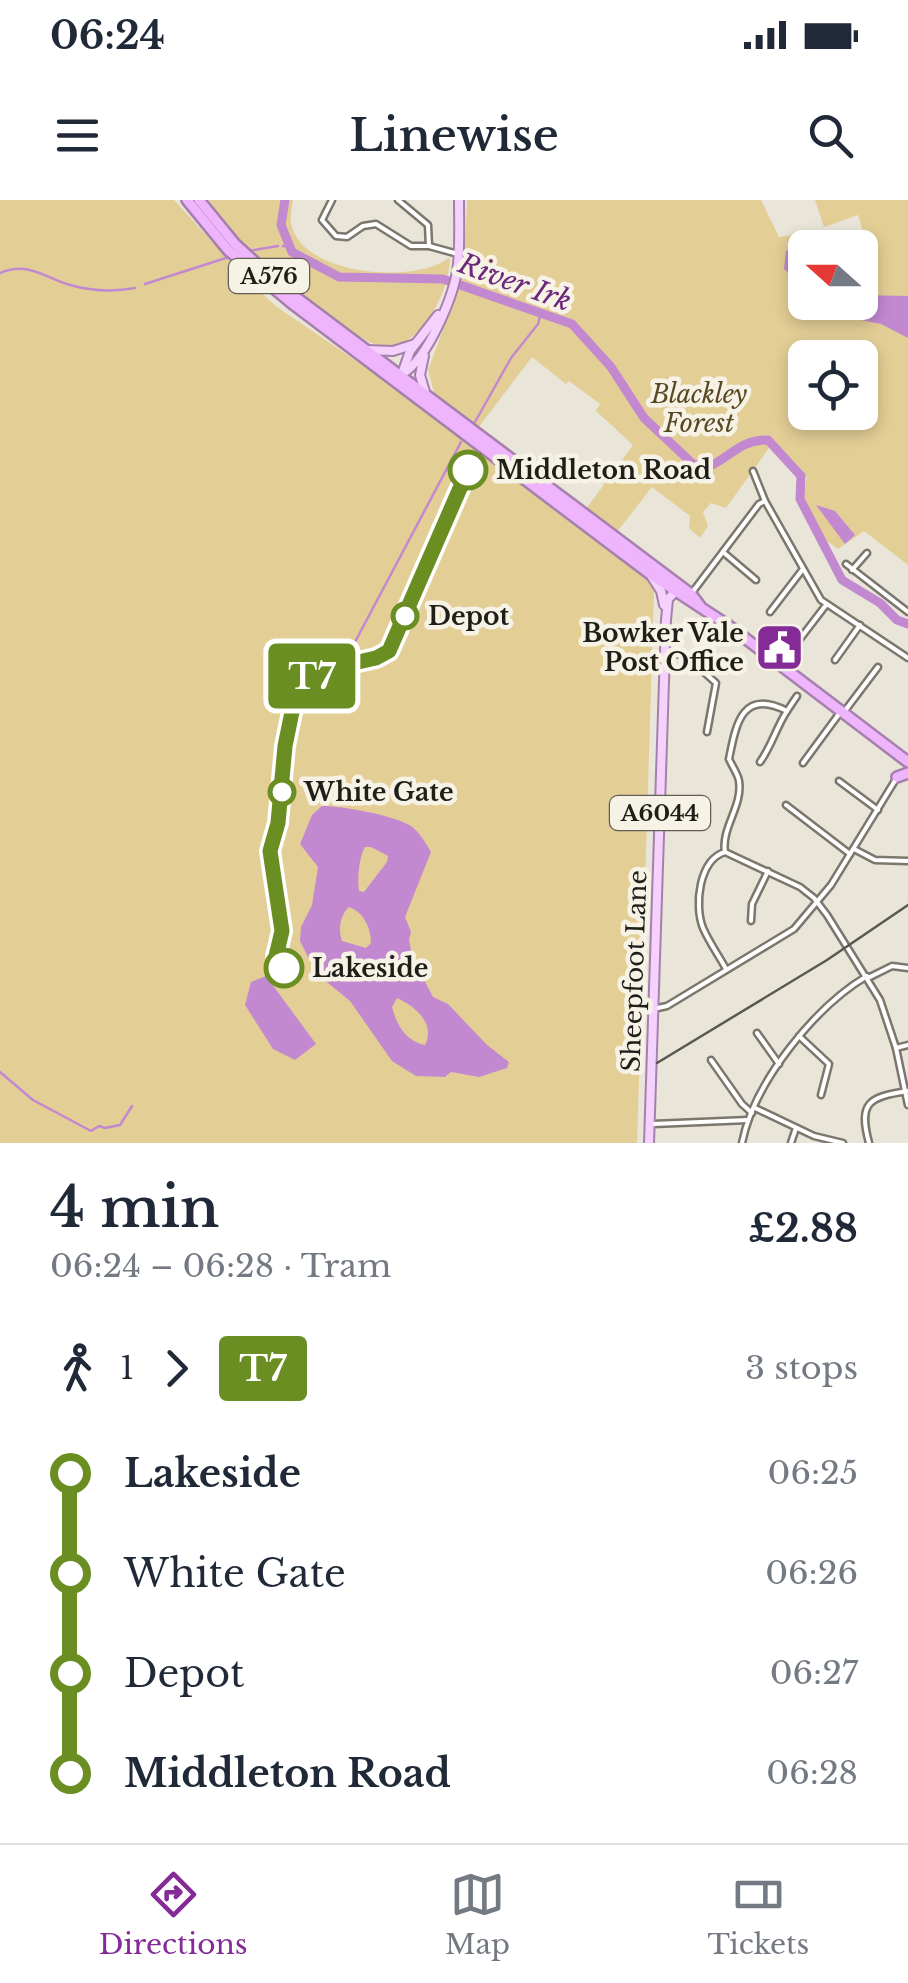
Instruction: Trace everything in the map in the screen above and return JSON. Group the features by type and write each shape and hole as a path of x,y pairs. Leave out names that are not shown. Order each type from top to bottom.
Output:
{"highway":[{"name":"A576","path":"187,200 228,250 380,371 420,393 908,761"},
{"name":"A576","path":"199,200 256,265 402,374 420,393"}],"main road":[{"path":"420,393 425,352 453,287 460,200"},
{"path":"402,374 415,344 441,313"},
{"path":"366,350 393,351 415,344"},
{"path":"402,374 425,352"},
{"path":"380,371 402,374"},
{"name":"Sheepfoot Lane","path":"655,573 666,620"},
{"path":"670,609 688,597"},
{"name":"Sheepfoot Lane","path":"666,620 670,609 688,597"},
{"name":"Sheepfoot Lane","path":"648,1143 666,620 668,599 688,597"}],"street":[{"path":"332,200 322,220 336,236 344,238 363,226 376,224 411,246 428,246 458,260"},
{"path":"398,200 427,223 428,246"},
{"path":"753,471 765,500 826,605 908,658"},
{"path":"688,597 765,500"},
{"path":"723,552 756,580"},
{"path":"852,570 867,554"},
{"path":"846,564 908,612"},
{"path":"770,612 803,569"},
{"path":"780,664 826,605"},
{"path":"835,660 860,625"},
{"path":"665,653 685,655 716,684 707,732"},
{"path":"803,762 878,667"},
{"path":"760,762 773,744 777,726 798,696"},
{"path":"725,852 724,840 738,796 739,779 728,759 739,718 758,704 787,711"},
{"path":"653,1009 667,1006 785,936 818,904 903,775 908,761"},
{"path":"839,781 878,810"},
{"path":"786,805 852,851 875,860 908,861"},
{"path":"727,971 701,917 705,867 711,858 725,852 800,887 818,904 868,977 885,1012 908,1105"},
{"path":"751,921 752,904 768,871"},
{"path":"742,1143 753,1110 798,1036 842,991 896,965 908,968"},
{"path":"756,1033 780,1064"},
{"path":"798,1036 829,1064 821,1096"},
{"path":"896,1048 908,1044"},
{"path":"711,1060 742,1104 843,1143"},
{"path":"869,1143 865,1108 876,1096 907,1091"},
{"path":"648,1124 748,1120"},
{"path":"791,1143 796,1128"}],"green space":[{"path":"0,200 174,200 277,307 371,371 652,583 637,1143 0,1143"},
{"path":"208,200 293,200 291,223 299,241 315,255 362,270 412,271 450,257 443,290 427,321 408,340 390,346 369,342 281,277 231,231"},
{"name":"Blackley Forest","path":"467,200 761,200 779,237 788,236 788,320 878,320 878,230 863,230 858,215 824,227 815,200 908,200 908,565 864,531 838,549 824,539 802,496 807,478 774,441 726,508 711,503 703,512 708,526 700,538 689,528 690,516 652,487 617,532 586,509 633,445 596,411 600,404 532,357 478,428 434,392 428,370 464,274"}],"shaded area":[{"path":"878,295 908,296 908,338 881,324 861,320 878,320"},
{"path":"816,505 835,511 855,535 845,544"},
{"path":"322,806 354,809 403,822 420,834 431,852 405,917 411,932 413,959 433,997 448,1004 509,1062 507,1068 479,1077 451,1072 445,1077 416,1076 392,1061 350,1001 322,978 300,941 301,927 312,905 318,867 300,844 312,815","holes":["365,847 388,856 364,892 359,891 358,880","354,909 365,921 371,943 366,948 342,941 341,923 346,910","397,998 422,1017 428,1030 425,1045 403,1031 392,1007"]},
{"path":"266,976 316,1044 295,1060 273,1049 245,1005 251,982"}],"waterway":[{"name":"River Irk","path":"285,200 281,225 292,252 339,277 443,279 572,324 611,367 644,418 693,464 706,468 742,446 768,440 801,476 800,499 842,580 908,624"},
{"path":"248,251 278,246"},
{"name":"River Irk","path":"283,246 290,247"},
{"path":"145,284 229,257"},
{"path":"0,273 27,269 86,289 135,288"},
{"path":"475,422 511,358 538,324 541,313"},
{"path":"344,654 355,642 461,442"},
{"path":"0,1072 33,1100 91,1131 99,1126 120,1125 132,1106"}],"tram line":[{"path":"295,979 276,956 282,931 271,851 292,712 306,683 318,671 376,658 389,651 480,454"},
{"name":"T7","path":"284,968 276,956 282,931 270,851 278,823 292,712 306,682 318,671 376,658 389,651 468,470"},
{"path":"657,1063 827,960 908,905"}],"place":[{"name":"Middleton Road","path":"468,470"},
{"name":"Depot","path":"405,616"},
{"name":"Bowker Vale Post Office","path":"779,647"},
{"name":"White Gate","path":"282,792"},
{"name":"Lakeside","path":"284,968"}]}
